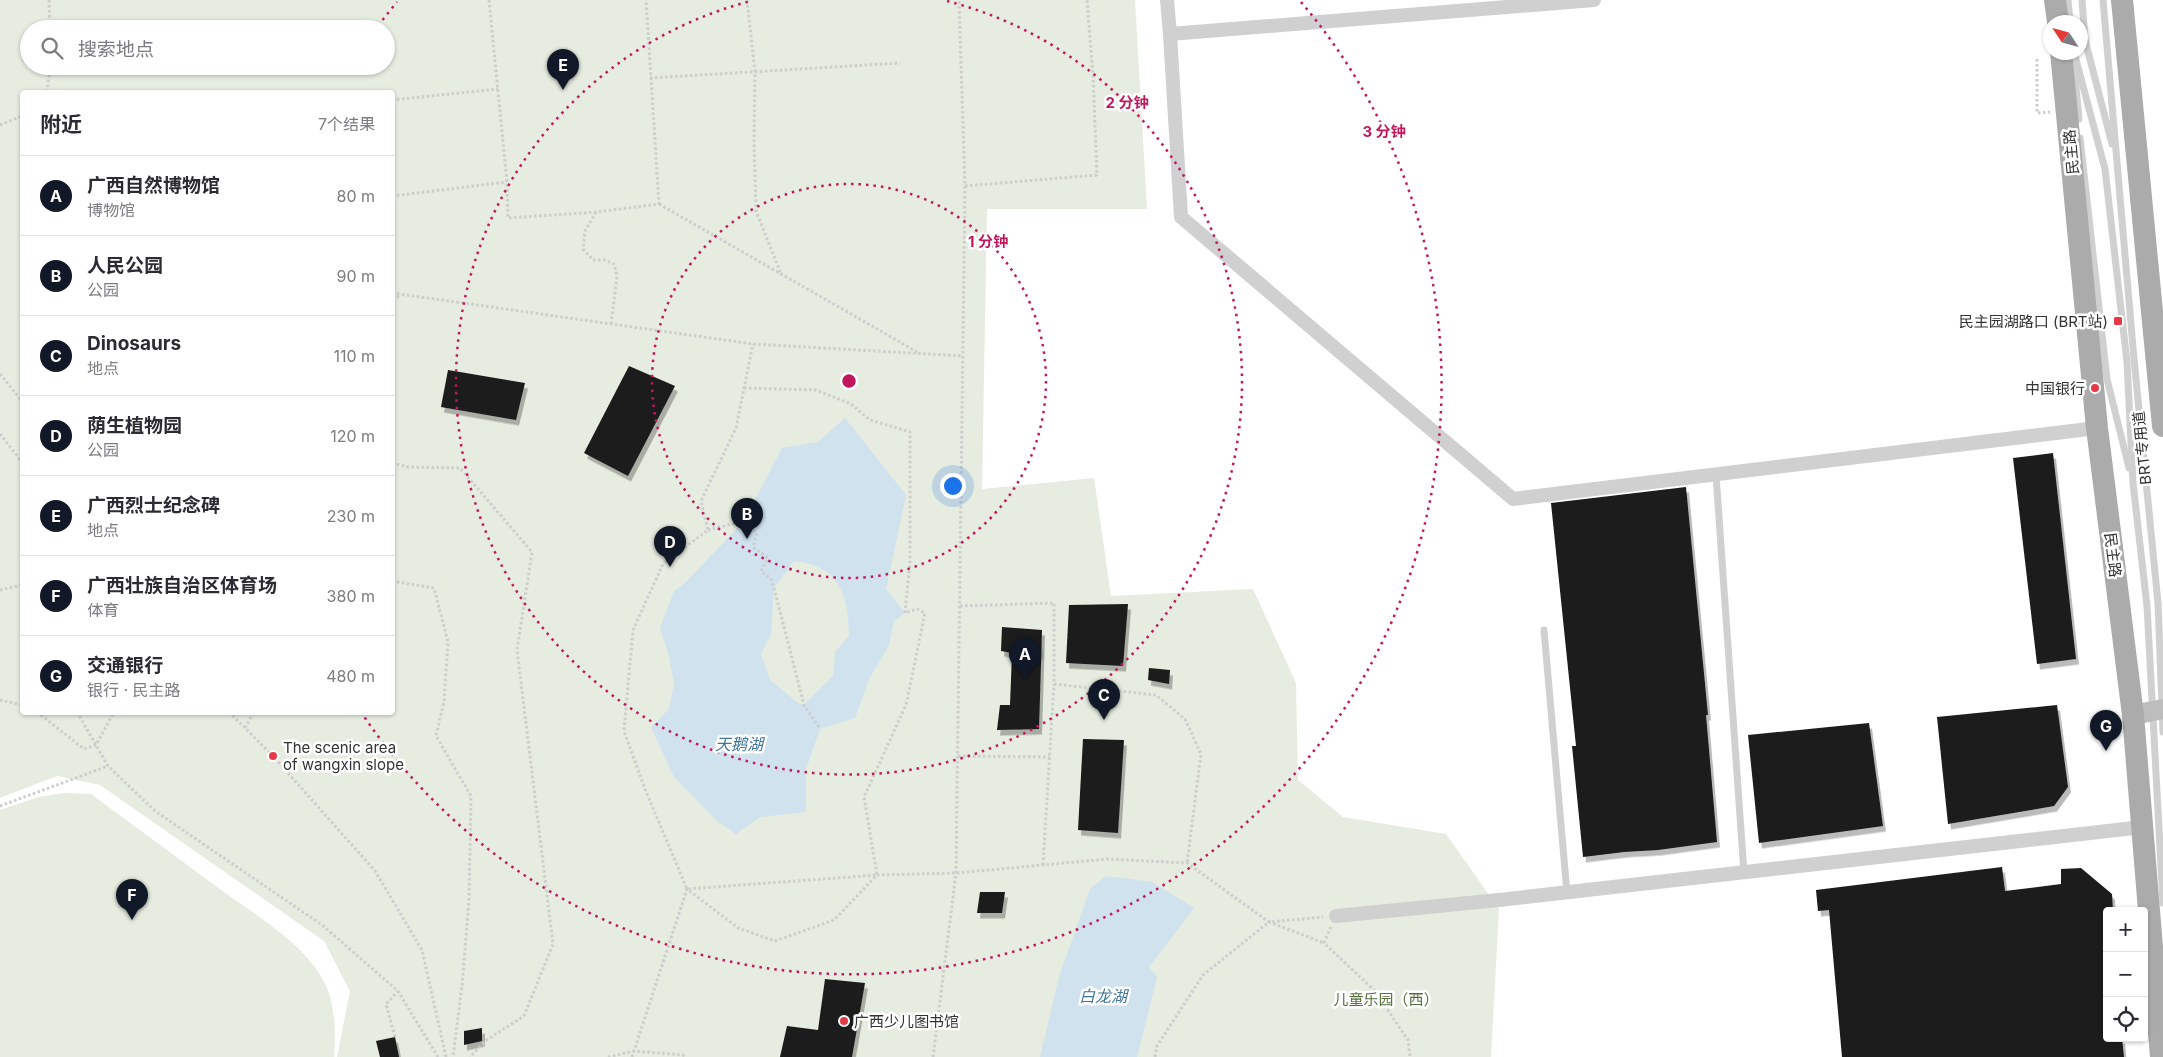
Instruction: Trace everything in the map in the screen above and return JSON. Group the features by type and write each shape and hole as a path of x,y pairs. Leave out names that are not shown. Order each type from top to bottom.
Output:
{"main road":[{"path":"2055,0 2057,15"},
{"path":"2122,0 2163,426"},
{"name":"民主路","path":"2062,60 2097,428 2152,711 2143,827 2161,1057"}],"street":[{"path":"1167,0 1181,217 1513,499 2097,428"},
{"path":"1170,34 1594,0"},
{"path":"1336,916 1567,893 2143,827"}],"lane":[{"path":"2068,0 2069,15"},
{"name":"BRT专用道","path":"2082,0 2085,40 2117,164"},
{"name":"BRT专用道","path":"2103,0 2158,603 2152,711 2163,732"},
{"name":"BRT专用道","path":"2075,60 2079,124"},
{"name":"BRT专用道","path":"2076,60 2104,170 2127,362 2133,483 2147,606 2163,903"},
{"name":"BRT专用道","path":"2080,134 2107,379 2133,483"},
{"path":"1716,475 1744,873"},
{"path":"1544,630 1567,893"}],"path":[{"path":"49,0 50,20"},
{"path":"489,0 507,182 508,218 597,212 659,204 921,354"},
{"path":"646,0 659,204"},
{"path":"747,0 756,72 754,143 756,211 781,274"},
{"path":"932,1057 956,873 965,186 958,0"},
{"path":"965,186 1096,175 1093,76 1087,0"},
{"path":"2037,59 2037,113"},
{"path":"650,78 900,63"},
{"path":"47,90 49,75"},
{"path":"395,100 498,90"},
{"path":"0,125 20,117"},
{"path":"395,196 507,182"},
{"path":"597,212 585,231 583,249 593,260 605,260 614,264 617,276 611,324"},
{"path":"395,294 753,344 963,356"},
{"path":"395,297 404,295"},
{"path":"708,530 701,501 736,428 753,344"},
{"path":"0,374 20,399"},
{"path":"744,388 816,390 851,404 870,420 910,432 910,562 905,613 917,610 925,613 906,705 864,797 877,875"},
{"path":"0,434 20,459"},
{"path":"395,464 408,467 460,468 532,552 518,650 553,944 524,1016 488,1039 470,1057"},
{"path":"820,729 804,705 773,583 771,578 761,571 768,558 754,546 758,533 744,521 708,530 663,564 633,630 624,731 645,789 688,889 738,928 775,941 834,920 877,875"},
{"path":"395,582 434,588 448,642 444,702 436,736 471,796 470,900 453,1057"},
{"path":"0,590 20,585"},
{"path":"960,606 1054,602 1054,684 1043,865"},
{"path":"1054,684 1156,695 1185,719 1201,754 1188,863"},
{"path":"0,700 20,705"},
{"path":"41,715 84,749 96,745 112,715"},
{"path":"79,715 108,766 155,811 322,925 398,991 438,1057"},
{"path":"232,715 273,756 375,871 422,950 446,1057"},
{"path":"245,728 252,715"},
{"path":"958,756 1050,757"},
{"path":"0,806 108,766"},
{"path":"688,889 877,875 956,873 1108,859 1188,863 1270,922 1324,943 1374,990 1408,1040 1410,1057"},
{"path":"632,1057 688,889"},
{"path":"1154,1057 1157,1046 1203,975 1270,922 1336,916 1324,943"},
{"path":"395,1037 386,1004 398,991"},
{"path":"608,1057 634,1051 683,1055 686,1057"}],"green space":[{"name":"儿童乐园（西）","path":"0,0 1135,0 1147,209 987,209 982,489 1094,478 1111,596 1253,589 1296,683 1298,780 1343,817 1446,834 1499,909 1491,1057 337,1057 350,991 324,941 100,785 57,776 0,798"},
{"path":"63,793 91,794 262,919 293,944 318,971 329,994 334,1021 334,1057 0,1057 0,810 39,797"}],"water":[{"name":"天鹅湖","path":"845,418 906,495 886,589 905,613 894,621 889,645 869,679 855,718 820,729 806,769 806,812 760,817 736,834 717,821 674,777 651,727 669,709 674,684 669,656 660,628 674,591 685,583 744,521 782,448 818,442","holes":["794,561 822,569 838,585 847,608 849,636 835,652 833,676 804,705 798,703 770,680 761,654 771,634 774,588"]},
{"name":"白龙湖","path":"1106,876 1152,882 1194,908 1149,967 1157,977 1137,1057 1040,1057 1059,977 1090,889"}],"building":[{"path":"629,366 675,386 628,476 584,453"},
{"path":"448,370 525,383 516,420 441,407"},
{"path":"2053,453 2076,659 2037,664 2013,458"},
{"path":"1686,487 1708,715 1706,715 1717,842 1583,857 1572,746 1576,746 1551,503"},
{"path":"1128,604 1123,666 1066,663 1069,605"},
{"path":"1002,627 1042,630 1039,729 997,730 1000,705 1010,705 1012,653 1001,651"},
{"path":"1149,668 1170,670 1169,684 1148,680"},
{"path":"2057,705 2068,787 2054,806 1948,824 1937,717"},
{"path":"1869,723 1883,826 1759,843 1748,735"},
{"path":"1083,739 1124,740 1118,833 1078,830"},
{"path":"2002,867 2005,891 2061,884 2061,869 2081,868 2112,894 2113,907 2103,907 2103,1042 2122,1042 2124,1057 1842,1057 1829,910 1818,911 1816,890"},
{"path":"980,892 1005,892 1002,913 977,913"},
{"name":"广西少儿图书馆","path":"825,979 865,983 852,1057 780,1057 787,1026 818,1030"},
{"path":"482,1028 482,1041 464,1045 464,1031"},
{"path":"395,1037 399,1057 380,1057 376,1041"}],"place":[{"name":"广西烈士纪念碑","path":"563,90"},
{"name":"民主园湖路口 (BRT站)","path":"2118,321"},
{"name":"中国银行","path":"2095,388"},
{"name":"人民公园","path":"747,539"},
{"name":"荫生植物园","path":"670,567"},
{"name":"广西自然博物馆","path":"1025,679"},
{"name":"Dinosaurs","path":"1104,720"},
{"name":"交通银行","path":"2106,751"},
{"name":"The scenic area of wangxin slope","path":"273,756"},
{"name":"广西壮族自治区体育场","path":"132,920"},
{"name":"广西少儿图书馆","path":"844,1021"}]}
